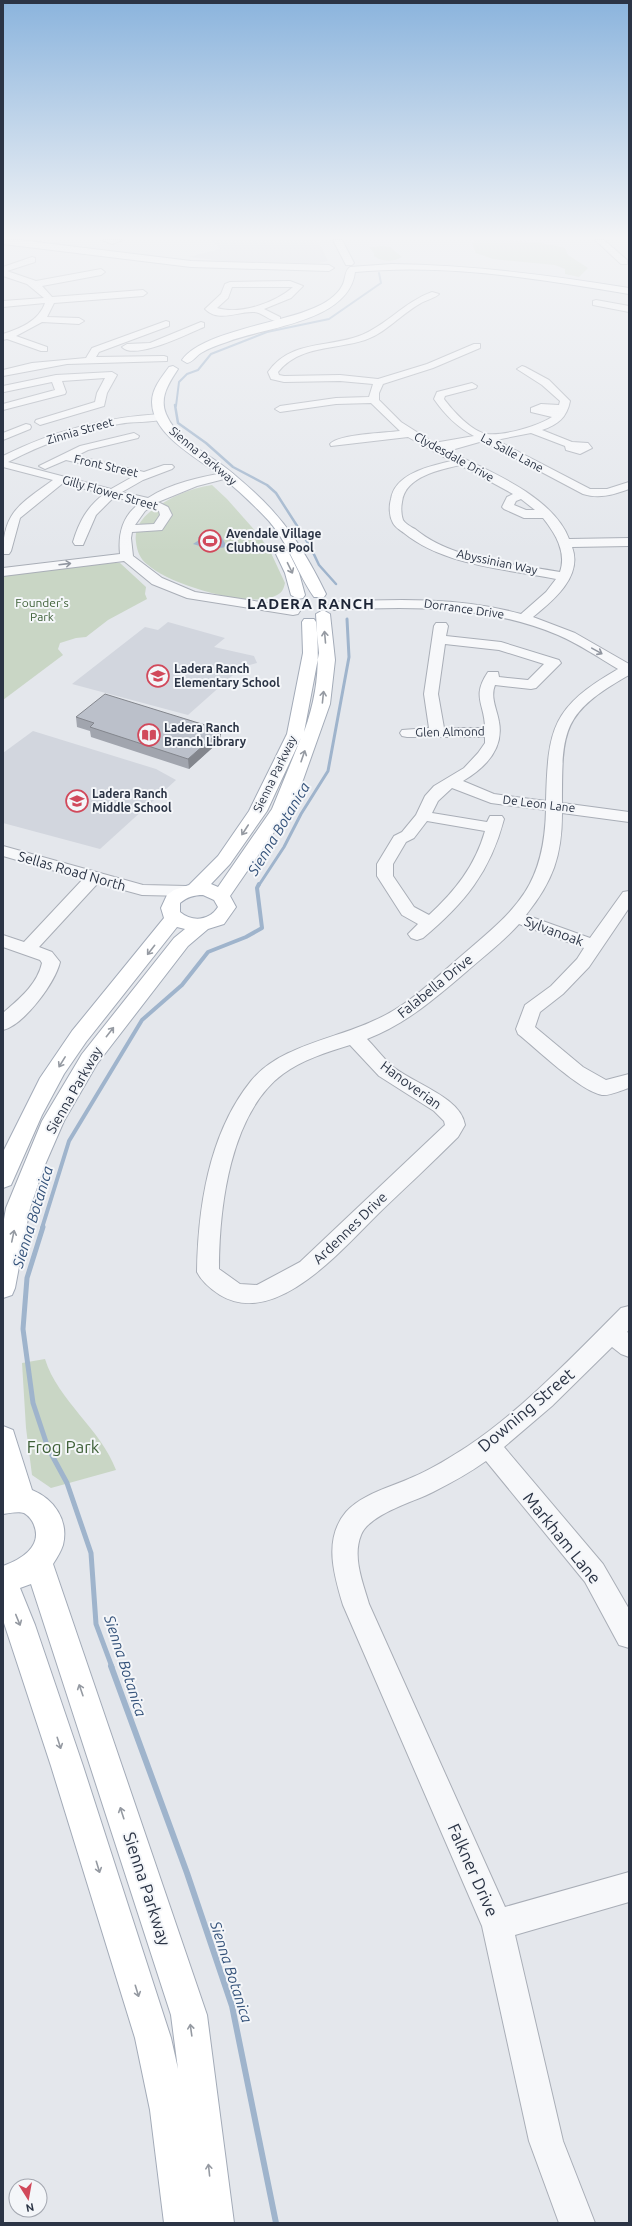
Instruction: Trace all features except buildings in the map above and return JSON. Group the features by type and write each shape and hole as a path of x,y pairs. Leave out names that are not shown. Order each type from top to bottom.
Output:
{"main road":[{"name":"Sienna Parkway","path":"148,386 172,361 204,344"},
{"name":"Sienna Parkway","path":"156,417 158,395 172,361 214,344"},
{"name":"Sienna Parkway","path":"145,400 156,417 163,436 221,476 274,519 300,556 319,594"},
{"name":"Sienna Parkway","path":"221,476 266,529"},
{"path":"275,542 292,573 294,602"},
{"path":"294,602 319,594 325,609"},
{"path":"294,602 325,609"},
{"name":"Sienna Parkway","path":"3,1179 22,1133 42,1094 66,1055 152,949 172,914 173,900 192,890 224,860 258,811 295,734 310,653 325,609"},
{"name":"Sienna Parkway","path":"172,914 187,924 203,924 216,920 225,913 227,907 221,896 281,809 294,780 322,704 326,660 325,609"},
{"path":"192,890 210,891 221,896"},
{"name":"Sienna Parkway","path":"3,1288 18,1208 33,1167 53,1121 90,1059 109,1033 181,942 203,924"},
{"path":"3,1438 12,1500 38,1507 48,1520 51,1532 49,1544 39,1564 22,1575 3,1580"},
{"name":"Sienna Parkway","path":"39,1564 189,2015 214,2223"},
{"path":"3,1584 20,1625 57,1736 153,2038 168,2110 183,2223"}],"street":[{"path":"28,344 44,349"},
{"path":"90,360 95,350 109,344"},
{"path":"105,345 152,346 156,344"},
{"path":"337,344 289,356 278,363 273,372 275,377 301,379 340,378 379,382 430,366 477,346"},
{"path":"3,373 32,366 90,360 172,361"},
{"path":"435,448 482,438 532,430 549,424 562,412 565,401 561,395 538,377 522,369"},
{"path":"4,389 56,378 112,376 102,393 100,404 40,422"},
{"path":"3,407 28,399 61,392 56,378"},
{"path":"280,409 336,401 374,400 374,393 379,382"},
{"name":"La Salle Lane","path":"472,386 441,394 439,399 448,412 468,429 482,438 587,492 597,495 611,493 629,485"},
{"path":"28,399 60,416"},
{"name":"Clydesdale Drive","path":"374,400 379,407 411,433 460,462 522,495 547,514 559,528 566,543 569,562 563,576 551,594 527,615"},
{"name":"Zinnia Street","path":"3,460 31,446 82,428 111,421 156,417"},
{"path":"6,437 26,427"},
{"path":"532,430 571,445"},
{"path":"335,444 343,441 411,433"},
{"name":"Front Street","path":"45,466 84,448 134,436"},
{"name":"Front Street","path":"106,442 117,451"},
{"name":"Front Street","path":"66,457 144,475"},
{"name":"Front Street","path":"128,461 144,475"},
{"name":"Abyssinian Way","path":"460,462 433,469 406,482 398,491 394,502 394,512 398,522 422,542 462,556 563,576"},
{"name":"Gilly Flower Street","path":"3,464 113,492 164,508 166,513 158,527 152,529 126,530"},
{"path":"79,542 87,517 94,508 113,492 144,475 168,468"},
{"path":"125,552 126,530 129,523 148,502 179,487 221,476"},
{"path":"62,479 33,500 17,517 5,548 125,552 157,581 210,599 259,605 294,602"},
{"path":"522,495 511,499 508,507 524,514 547,514"},
{"path":"566,543 629,543"},
{"path":"3,572 125,552"},
{"name":"Dorrance Drive","path":"325,609 405,596 468,600 527,615 629,666"},
{"path":"430,923 408,911 385,876 385,864 400,838 408,835 421,824 431,799 440,789 469,770 484,756 492,743 492,722 486,703 487,687 492,677 531,685 554,662 501,646 440,633 431,694 437,732"},
{"name":"Falabella Drive","path":"220,1286 208,1272 207,1244 215,1187 233,1130 255,1088 275,1070 311,1050 373,1029 395,1019 420,1001 503,930 515,917 540,883 550,857 554,827 557,743 567,715 592,692 629,666"},
{"name":"Glen Almond","path":"407,733 493,732"},
{"name":"De Leon Lane","path":"451,782 491,798 629,817"},
{"path":"417,934 458,896 476,873 488,850 495,824 421,824"},
{"name":"Sellas Road North","path":"3,851 93,878 142,890 192,890"},
{"path":"28,949 93,878"},
{"name":"Sellas Road North","path":"142,890 172,914"},
{"path":"628,896 593,945 583,963 557,990 532,1009 525,1029 576,1072 604,1088 629,1081"},
{"name":"Sylvanoak","path":"515,917 593,945"},
{"path":"3,941 46,956 51,962 50,972 37,990 3,1024"},
{"name":"Hanoverian","path":"352,1035 386,1071 441,1106 454,1118"},
{"name":"Ardennes Drive","path":"220,1286 237,1295 260,1294 280,1286 308,1268 451,1132 455,1125 454,1118"},
{"name":"Downing Street","path":"350,1528 362,1515 379,1504 431,1481 488,1446 577,1367 620,1340 629,1315"},
{"name":"Markham Lane","path":"488,1446 594,1573 629,1635"},
{"name":"Falkner Drive","path":"350,1528 344,1558 356,1605 497,1925 546,2141 577,2223"},
{"path":"497,1925 629,1887"},
{"path":"153,2038 184,2066 198,2083"}],"shaded area":[{"name":"Ladera Ranch Elementary School","path":"168,622 225,638 214,647 254,656 257,663 242,667 188,715 72,684 145,627 158,630"},
{"name":"Ladera Ranch Middle School","path":"33,731 156,769 176,780 100,849 3,823 3,753"}],"green space":[{"path":"212,485 227,499 259,535 271,553 285,583 279,594 265,599 249,599 211,593 173,580 145,563 139,555 136,533 144,517 158,506 180,494 195,488"},
{"name":"Founder's Park","path":"120,563 146,587 145,594 147,599 108,620 86,637 76,638 60,643 58,649 63,655 3,700 3,576"},
{"name":"Frog Park","path":"45,1359 59,1388 100,1441 116,1470 51,1488 32,1475 26,1428 22,1363"}],"water":[{"name":"Avendale Village Clubhouse Pool","path":"220,534 227,547 204,550 203,547 193,544 199,540 198,537"}],"waterway":[{"name":"Sienna Botanica","path":"176,406 179,382 187,374 198,370 211,354 237,344"},
{"name":"Sienna Botanica","path":"175,405 178,423 206,443 233,467 267,485 276,493 310,546 319,565 336,584"},
{"name":"Sienna Botanica","path":"259,885 284,847 301,814 328,771 349,657 347,619"},
{"name":"Sienna Botanica","path":"42,1228 69,1141 142,1020 182,985 208,952 246,937 262,928 257,888 259,884"},
{"name":"Sienna Botanica","path":"43,1227 27,1278 23,1329 33,1403 48,1448 67,1483 91,1553 96,1624 112,1667"},
{"name":"Sienna Botanica","path":"111,1666 187,1873 232,2006 276,2223"}],"place":[{"name":"Avendale Village Clubhouse Pool","path":"210,541"},
{"name":"Ladera Ranch Elementary School","path":"158,676"},
{"name":"Ladera Ranch Branch Library","path":"149,735"},
{"name":"Ladera Ranch Middle School","path":"77,801"}],"district":[{"name":"LADERA RANCH","path":"311,604"}]}
